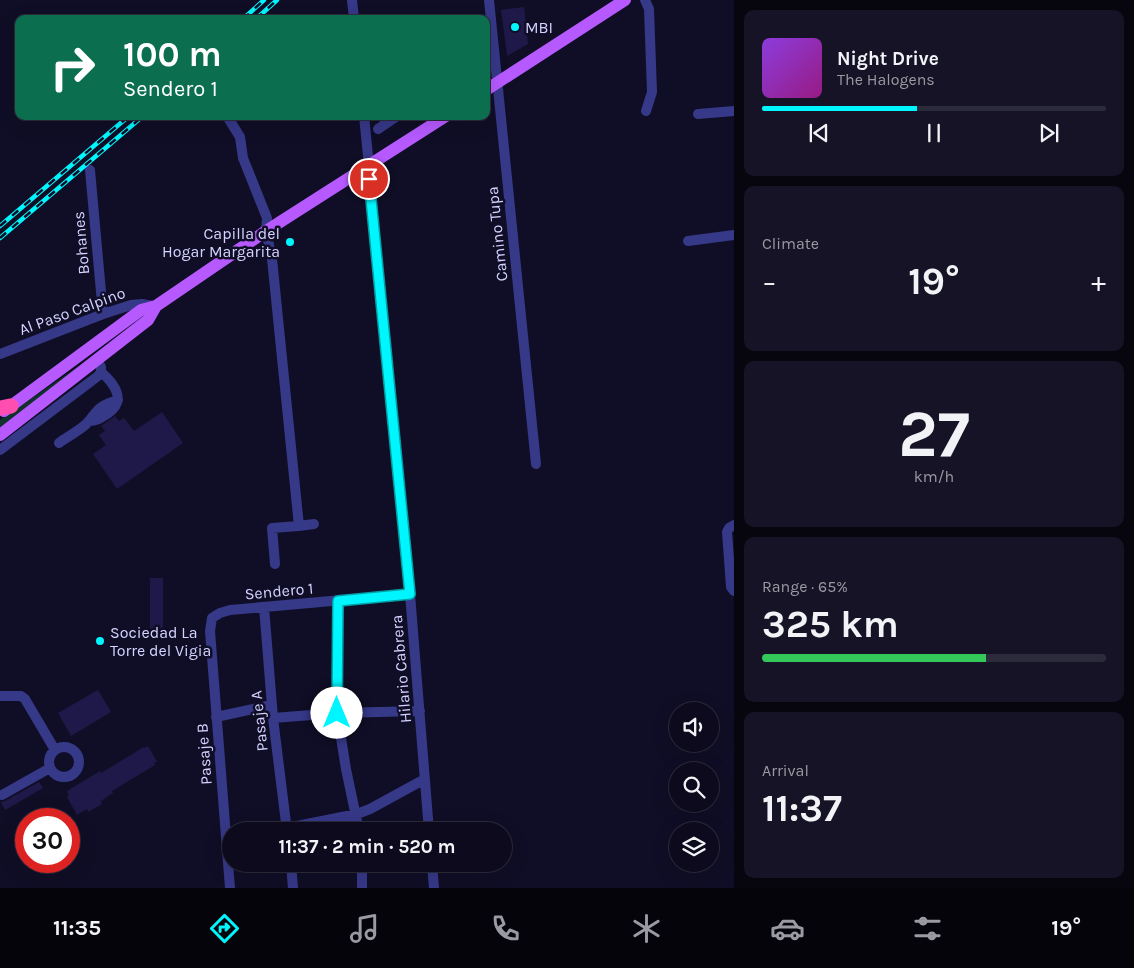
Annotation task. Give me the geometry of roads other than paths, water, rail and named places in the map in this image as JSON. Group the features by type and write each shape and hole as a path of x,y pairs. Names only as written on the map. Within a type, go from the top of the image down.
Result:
{"main road":[{"path":"492,87 625,0"},
{"path":"4,409 141,310 156,306 266,231 440,120"},
{"path":"0,435 99,366 148,320 156,306"}],"street":[{"path":"352,0 354,15"},
{"name":"Camino Tupa","path":"489,0 489,15"},
{"path":"645,0 649,9 652,92 646,112"},
{"name":"Camino Tupa","path":"490,31 492,87 536,464"},
{"path":"698,114 734,111"},
{"path":"229,120 240,137 243,158 267,218 266,231 272,258 299,526"},
{"name":"Hilario Cabrera","path":"364,120 410,594 428,822"},
{"path":"378,129 391,120"},
{"name":"Bohanes","path":"90,170 103,314"},
{"path":"688,240 734,235"},
{"name":"Al Paso Calpino","path":"0,354 131,305 156,306"},
{"path":"59,443 89,421 96,421 114,410 118,400 116,389 99,366"},
{"path":"0,450 98,376 99,366"},
{"path":"275,564 272,528 314,524"},
{"path":"734,525 727,532 731,587 734,591"},
{"name":"Sendero 1","path":"212,618 230,610 410,594"},
{"path":"338,601 337,713 357,822"},
{"name":"Pasaje A","path":"264,607 273,718 286,822"},
{"name":"Pasaje B","path":"212,618 210,631 230,888"},
{"path":"0,696 21,696 25,699 55,750"},
{"path":"216,717 272,705"},
{"path":"273,718 337,713 420,711"},
{"path":"60,747 72,748 79,757 78,769 75,774 64,778 58,776 50,768 49,761 51,755 60,747"},
{"path":"2,795 50,768"},
{"path":"322,822 370,809 425,778"},
{"path":"292,872 294,888"},
{"path":"362,872 362,888"},
{"path":"433,872 434,888"}],"railway":[{"path":"247,15 264,0"},
{"path":"260,15 277,0"},
{"path":"0,226 124,120"},
{"path":"0,238 138,120"}],"place":[{"name":"MBI","path":"515,27"},
{"name":"Capilla del Hogar Margarita","path":"290,242"},
{"name":"Sociedad La Torre del Vigia","path":"100,641"}]}
